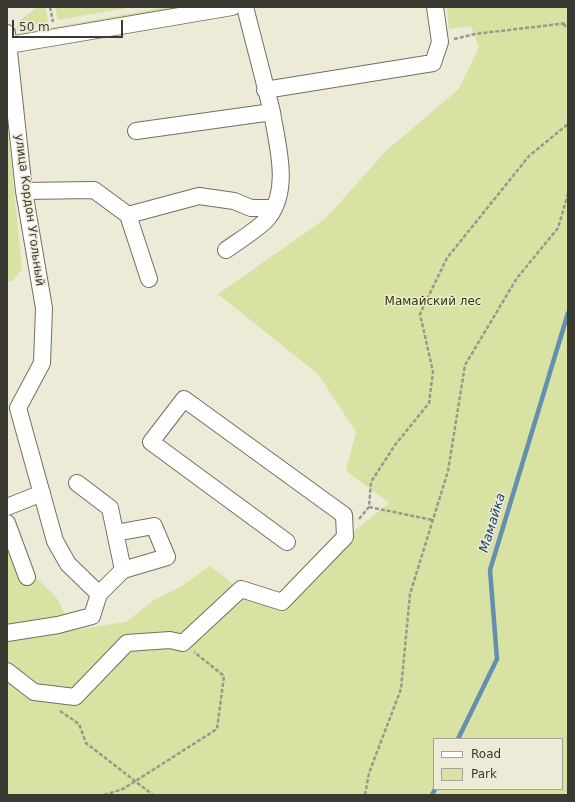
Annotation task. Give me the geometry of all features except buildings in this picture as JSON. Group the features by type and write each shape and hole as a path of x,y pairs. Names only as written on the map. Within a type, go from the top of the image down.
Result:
{"street":[{"path":"8,39 232,7"},
{"path":"226,250 267,219 278,201 280,165 272,112 265,90 245,7"},
{"path":"265,90 433,63 440,42 435,7"},
{"name":"улица Кордон Угольный","path":"8,39 24,191 44,308 42,363 18,408 42,493"},
{"path":"136,131 272,112"},
{"path":"24,191 94,190 128,214 149,279"},
{"path":"128,214 199,196 234,201 251,208 274,208"},
{"path":"7,671 34,692 74,698 127,643 170,640 183,643 241,589 282,602 345,537 344,515 184,399 151,442 287,542"},
{"path":"77,483 110,508 123,570"},
{"path":"7,507 42,493 55,542 68,564 99,594"},
{"path":"7,523 27,577"},
{"path":"7,633 58,625 92,616 99,594 123,570 167,558 154,526 115,533"}],"path":[{"path":"50,7 53,24"},
{"path":"440,42 475,34 568,23"},
{"path":"563,24 568,28"},
{"path":"345,537 369,507 371,482 395,445 429,403 433,372 420,314 447,258 529,156 568,124"},
{"path":"365,795 369,773 401,689 410,594 448,471 465,365 517,278 558,228 568,194"},
{"path":"369,507 433,520"},
{"path":"104,795 122,789 217,728 224,676 183,643"},
{"path":"59,710 78,724 86,743 153,795"}],"green space":[{"path":"37,7 45,7 48,22 16,28 19,21"},
{"path":"55,7 133,7 58,20"},
{"path":"166,7 189,7 18,37 17,34"},
{"name":"Мамайский лес","path":"447,7 568,7 568,795 7,795 7,550 56,597 74,630 126,622 154,600 182,586 210,566 231,582 242,596 257,603 284,607 313,564 389,503 346,471 356,432 318,374 218,294 325,219 387,150 459,89 479,47 471,26 449,29"},
{"path":"7,121 22,269 13,281 7,282"}],"waterway":[{"name":"Мамайка","path":"458,738 497,659 490,570 568,313"},
{"name":"Мамайка","path":"432,795 434,790"}]}
